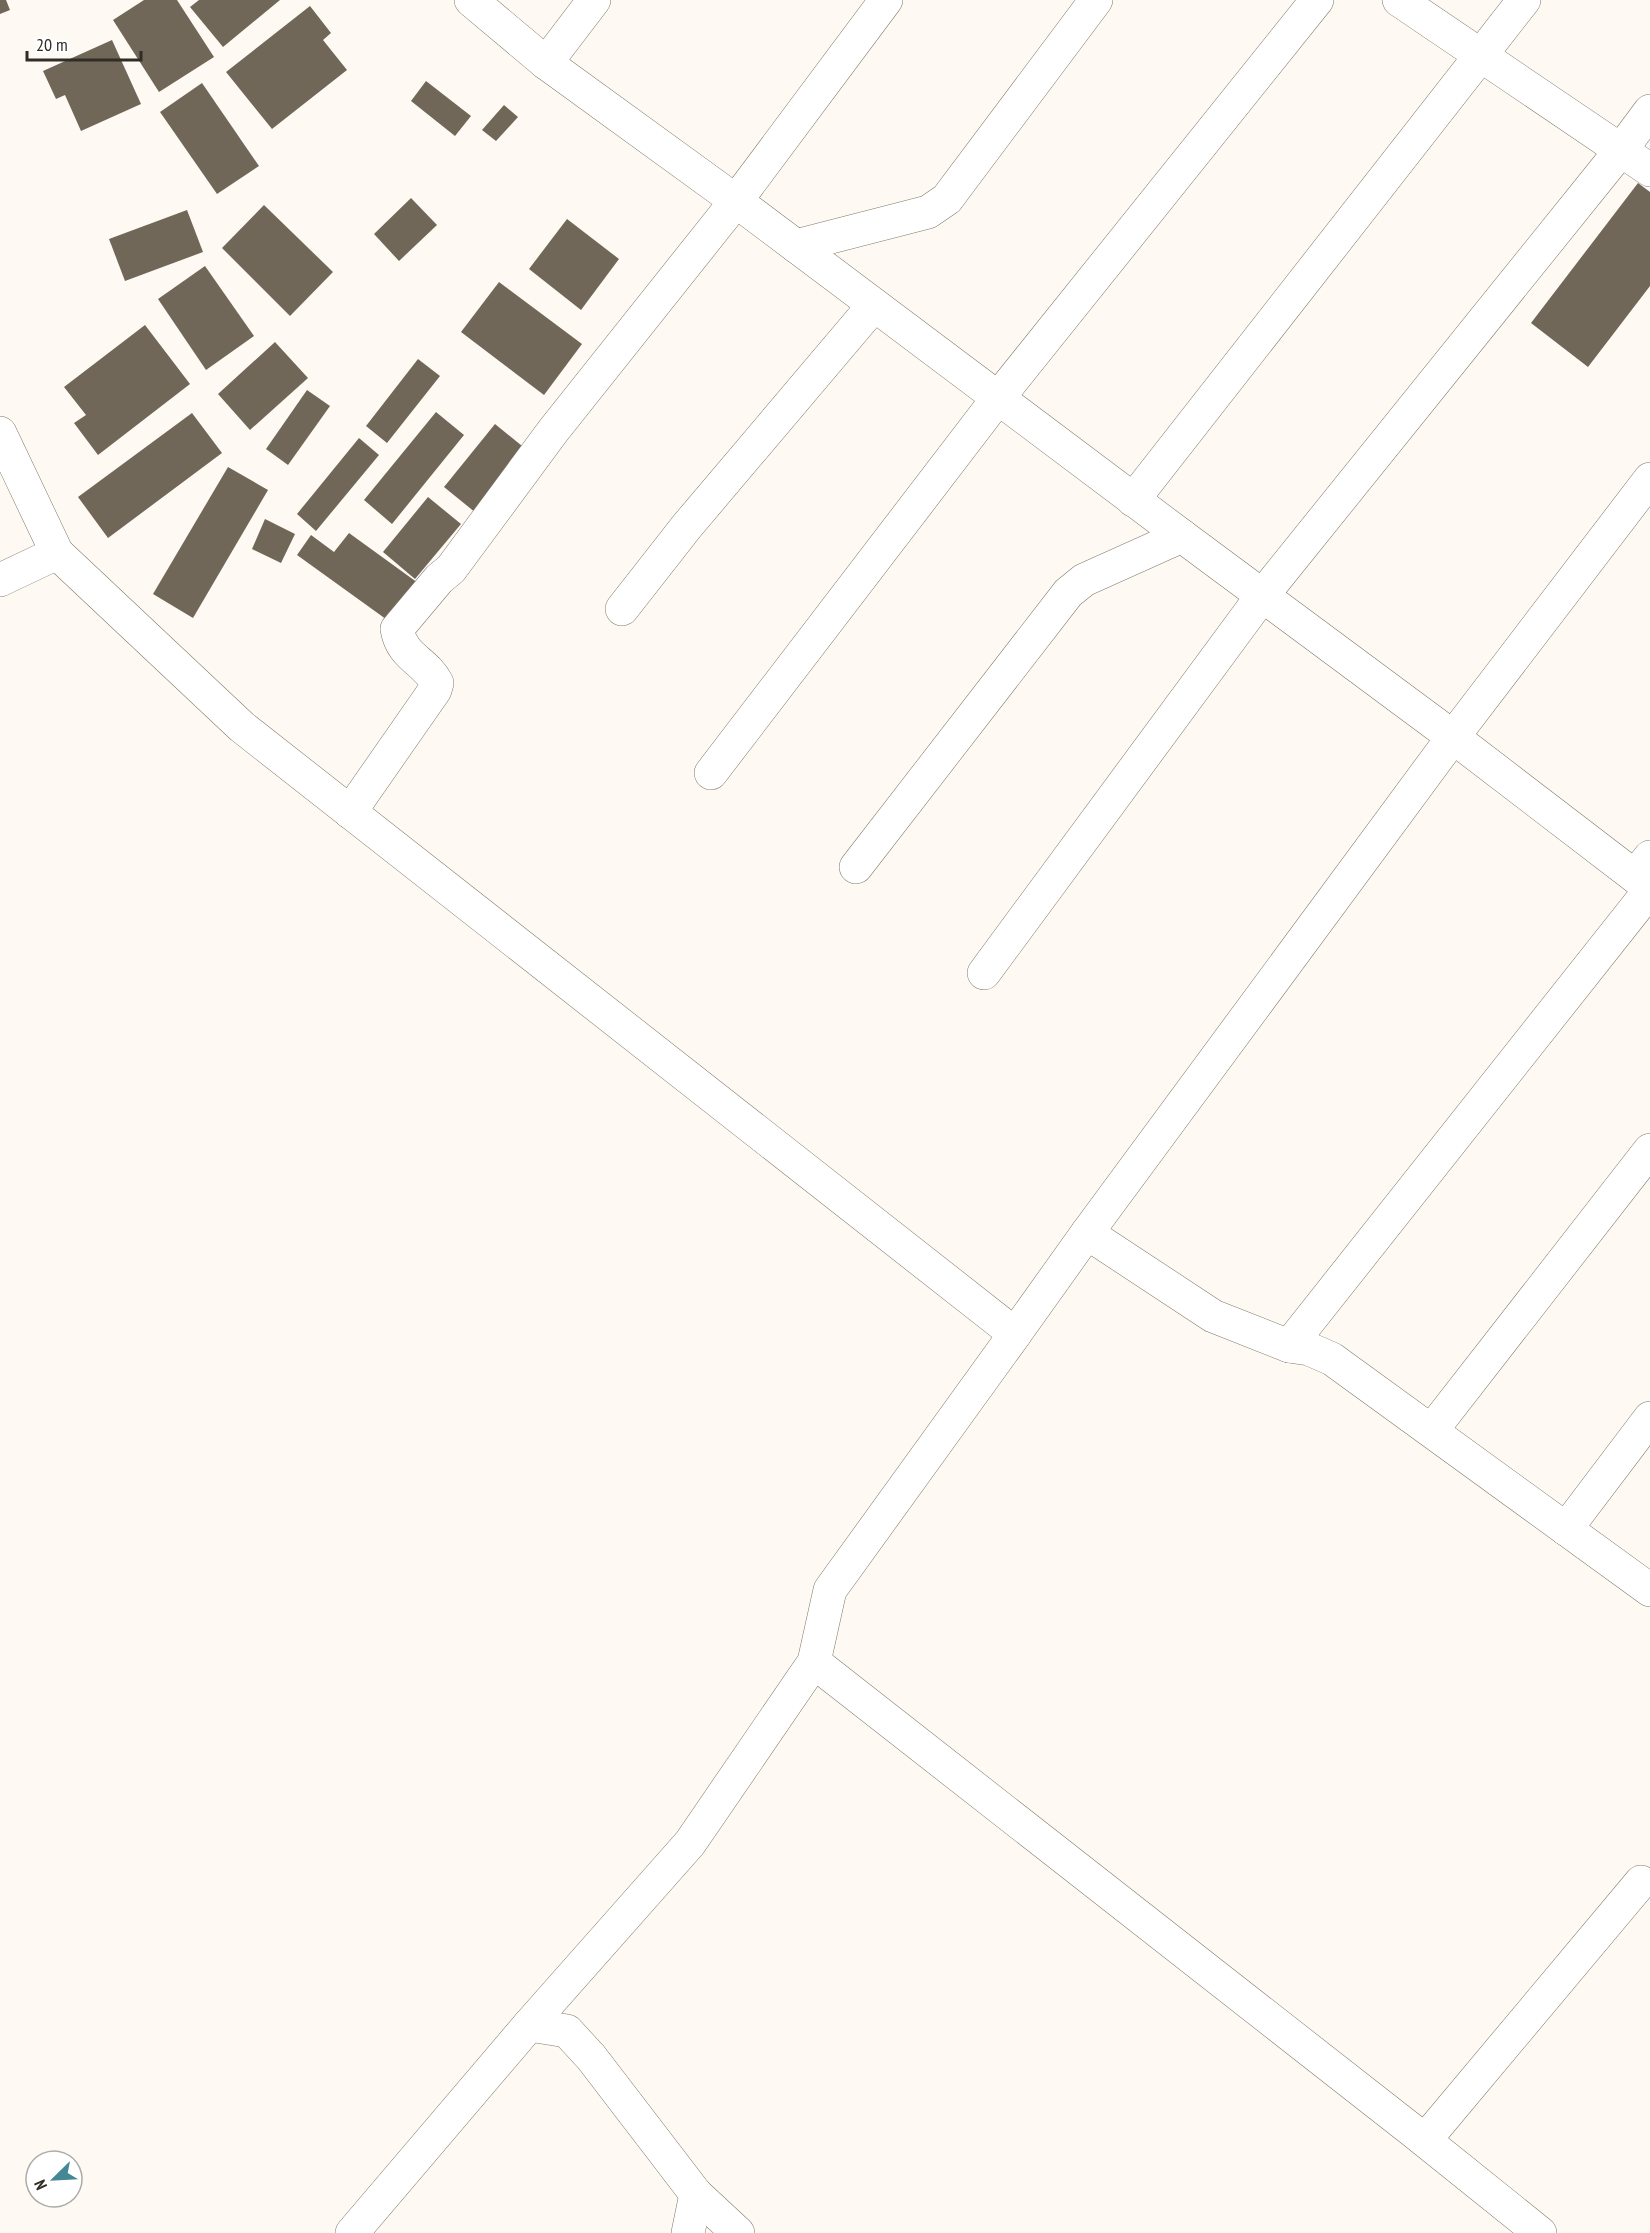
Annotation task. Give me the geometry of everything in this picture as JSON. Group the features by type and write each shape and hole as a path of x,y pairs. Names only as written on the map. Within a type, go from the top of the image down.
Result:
{"street":[{"path":"471,0 546,63 736,201 1262,596 1646,878 1289,1346"},
{"path":"546,63 594,0"},
{"path":"350,812 435,690 437,682 433,675 408,654 399,642 397,630 439,579 451,569 553,431 736,201 886,0"},
{"path":"796,246 928,212 947,199 1096,0"},
{"path":"711,773 998,398 1317,0"},
{"path":"1399,0 1650,170"},
{"path":"1133,500 1524,0"},
{"path":"984,973 1262,596 1650,111"},
{"path":"622,609 687,526 873,305"},
{"path":"0,433 57,553 242,727 1015,1334"},
{"path":"352,2233 529,2025 690,1843 814,1662 830,1590 1087,1233 1454,737 1650,479"},
{"path":"856,867 1068,593 1084,580 1182,536"},
{"path":"0,580 57,553"},
{"path":"1432,1430 1650,1150"},
{"path":"1087,1233 1213,1316 1289,1346 1309,1349 1332,1359 1650,1590"},
{"path":"1566,1529 1650,1418"},
{"path":"814,1662 1425,2140 1540,2233"},
{"path":"1425,2140 1641,1882"},
{"path":"529,2025 567,2031 591,2057 696,2194 738,2233"},
{"path":"688,2233 696,2194"}],"building":[{"path":"0,0 6,0 10,10 0,14"},
{"path":"144,0 177,0 214,57 159,92 113,20"},
{"path":"199,0 280,0 223,47 190,7"},
{"path":"310,6 331,33 323,40 347,70 272,129 226,72"},
{"path":"112,40 141,104 81,131 65,95 56,99 43,71"},
{"path":"426,81 471,116 455,136 411,101"},
{"path":"202,83 259,166 217,194 160,112"},
{"path":"504,105 518,117 496,141 482,130"},
{"path":"1638,183 1650,192 1650,286 1588,367 1531,323"},
{"path":"411,198 437,225 399,261 374,234"},
{"path":"264,205 333,272 290,316 222,248"},
{"path":"187,210 203,252 125,281 109,239"},
{"path":"567,219 619,259 581,310 529,269"},
{"path":"205,266 254,336 206,370 158,299"},
{"path":"499,282 582,344 544,395 461,332"},
{"path":"145,325 190,384 98,455 74,423 86,415 64,387"},
{"path":"275,342 308,378 250,430 218,394"},
{"path":"418,359 440,376 387,443 366,426"},
{"path":"307,390 330,406 288,465 266,449"},
{"path":"436,412 464,435 392,524 364,500"},
{"path":"192,413 222,453 108,538 78,497"},
{"path":"495,424 527,450 476,513 444,487"},
{"path":"359,438 379,455 316,531 297,514"},
{"path":"228,467 268,490 193,618 153,594"},
{"path":"428,497 461,524 415,579 383,552"},
{"path":"265,519 295,534 281,563 252,549"},
{"path":"349,533 418,583 390,622 297,555 311,535 334,552"}]}
